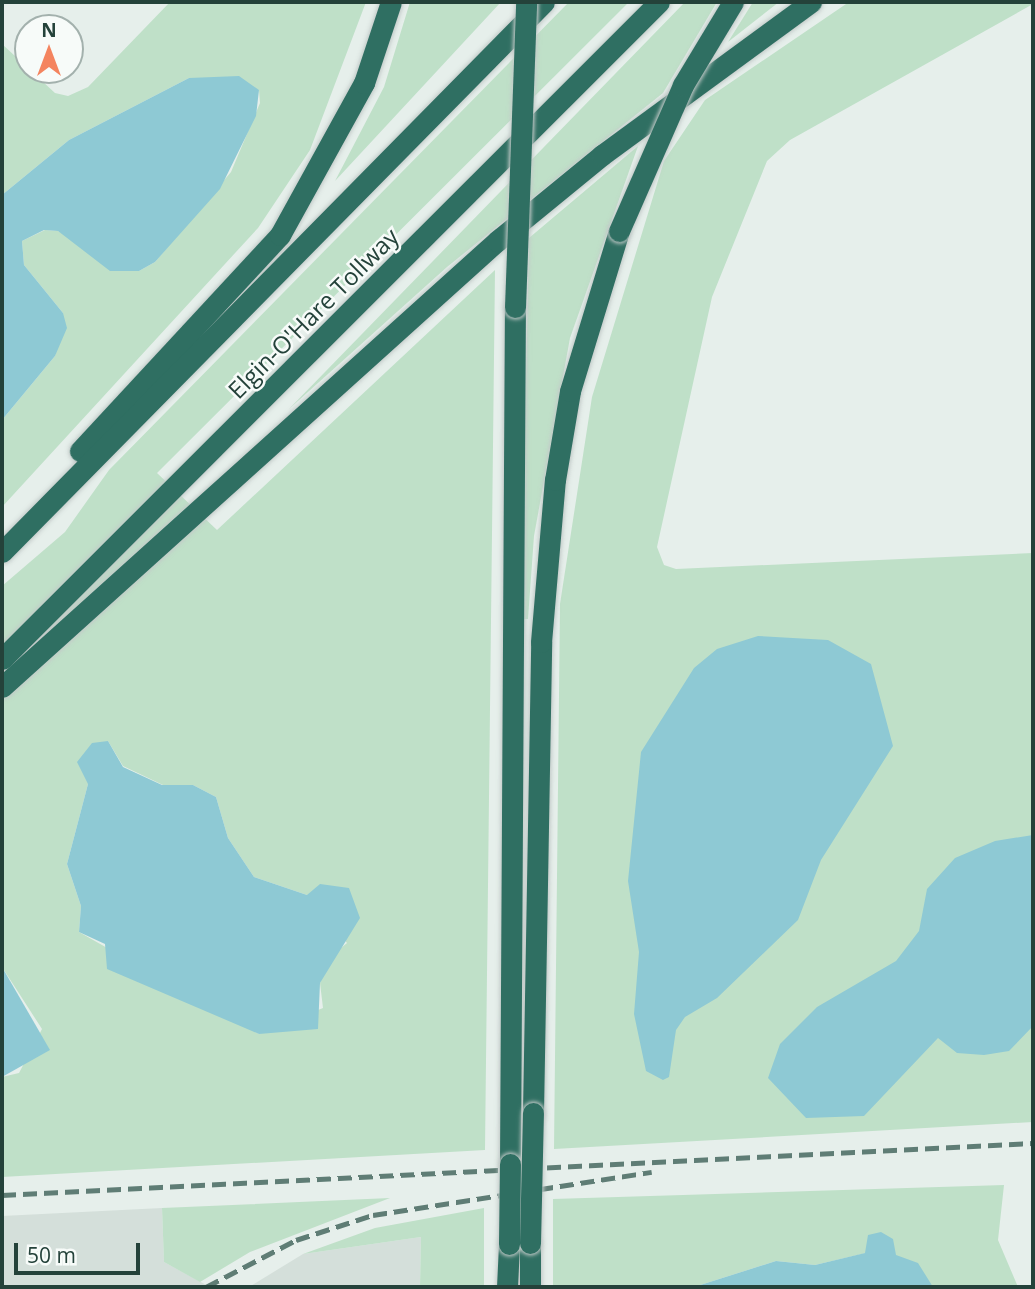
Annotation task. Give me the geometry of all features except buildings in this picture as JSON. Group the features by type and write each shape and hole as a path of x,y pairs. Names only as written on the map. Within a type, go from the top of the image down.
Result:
{"highway":[{"path":"41,510 61,472 280,234 365,83 391,2"},
{"path":"526,2 515,307 510,1115 520,1243 530,1287"},
{"path":"2,552 544,2"},
{"name":"Elgin-O'Hare Tollway","path":"2,659 659,2"},
{"path":"507,1287 520,1243 533,1113 541,642 555,480 570,391 619,231 683,85 733,2"},
{"path":"2,687 497,241 602,155 811,2"}],"shaded area":[{"path":"162,1208 164,1262 210,1287 2,1287 2,1216"},
{"path":"421,1237 420,1287 249,1287 303,1254"}],"green space":[{"path":"170,2 366,2 310,150 258,228 2,507 2,420 55,356 63,313 24,265 22,241 45,230 58,231 139,271 155,262 231,172 260,103 259,90 189,78 69,140 2,195 2,44 14,55 14,84 45,84 55,93 68,96 88,87"},
{"path":"410,2 501,2 335,181 384,87"},
{"path":"569,2 629,2 157,473 217,530 495,270 485,1150 2,1177 2,1077 19,1073 42,1029 2,967 2,586 65,532 109,470","holes":["108,741 123,766 163,785 193,785 216,797 228,838 254,877 307,895 347,943 331,956 320,983 323,1008 259,1034 79,932 81,906 67,864 88,784"]},
{"path":"685,2 717,2 663,93 447,267 289,409"},
{"path":"753,2 779,2 728,42"},
{"path":"849,2 1033,4 790,140 767,161 712,297 657,547 664,565 676,569 1033,553 1033,1122 554,1149 560,604 592,397 664,161 705,100"},
{"path":"638,146 570,338 534,536 528,619 521,619 529,238"},
{"path":"1004,1185 998,1240 1018,1287 933,1287 866,1253 815,1265 776,1261 694,1287 553,1287 553,1199"},
{"path":"390,1198 250,1252 200,1282 164,1262 162,1208"},
{"path":"484,1208 484,1287 420,1287 421,1237 303,1254 375,1228"}],"water":[{"path":"239,76 259,90 256,116 220,189 155,262 139,271 110,271 58,231 44,230 22,241 24,265 63,313 67,328 55,356 2,420 2,195 69,140 189,78"},
{"path":"758,636 828,640 871,664 893,746 821,860 798,920 717,998 685,1017 676,1030 669,1077 663,1080 646,1071 634,1014 639,952 628,881 641,752 694,668 717,649"},
{"path":"108,741 123,767 162,785 193,785 216,797 228,838 254,877 307,895 320,884 349,888 360,918 320,983 318,1029 259,1034 107,969 105,944 79,932 81,906 67,864 88,784 77,762 92,743"},
{"path":"1033,835 1033,1026 1009,1051 984,1055 957,1053 938,1038 864,1116 806,1118 768,1078 780,1044 817,1007 896,961 919,931 927,889 955,858 995,841"},
{"path":"2,967 50,1050 2,1077"},
{"path":"881,1232 893,1239 896,1255 918,1263 933,1287 694,1287 776,1261 815,1265 865,1253 868,1235"}],"railway":[{"path":"2,1195 1033,1143"},
{"path":"206,1287 296,1240 373,1215 652,1172"}]}
